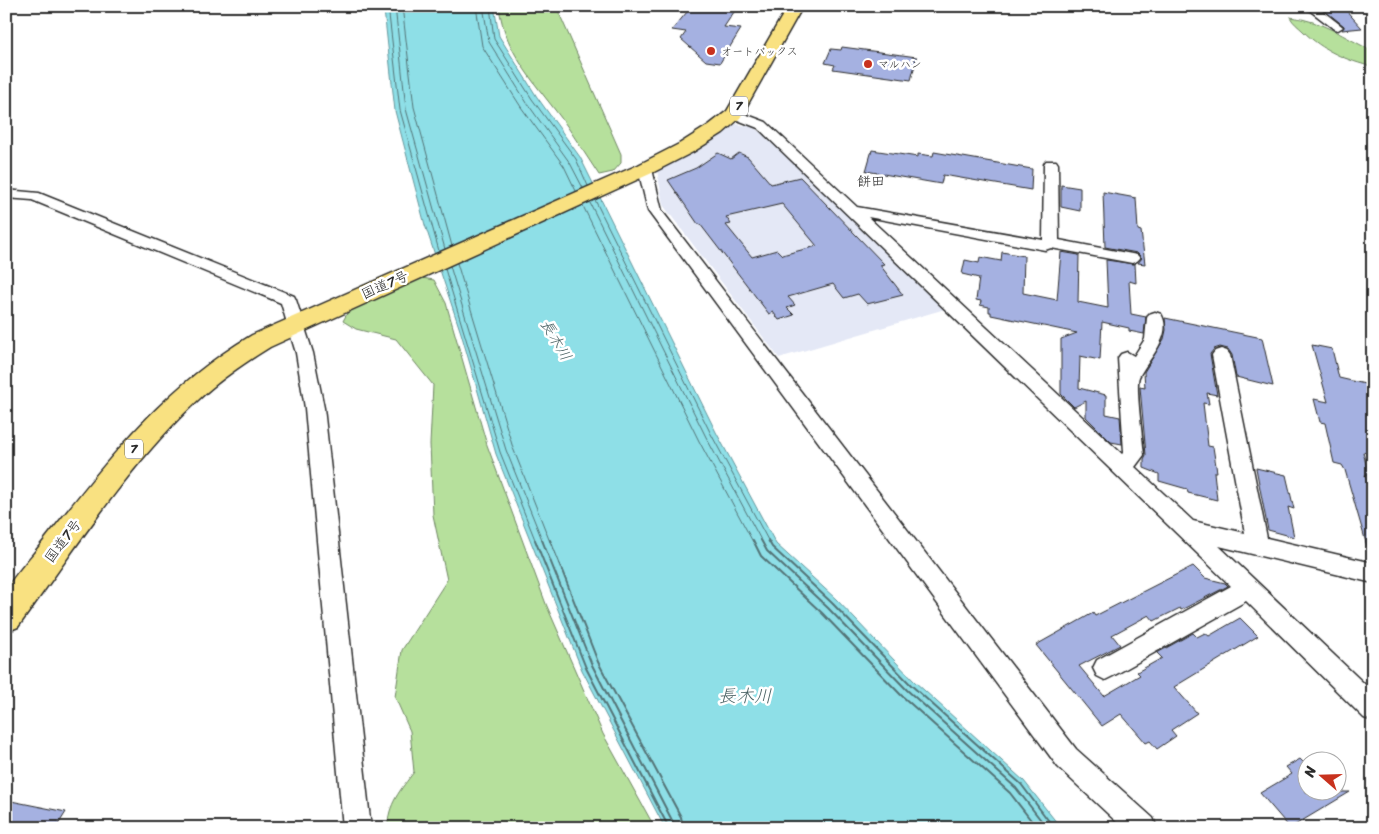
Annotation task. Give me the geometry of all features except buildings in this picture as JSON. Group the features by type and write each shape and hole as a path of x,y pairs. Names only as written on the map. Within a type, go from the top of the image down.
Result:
{"highway":[{"name":"国道7号","path":"6,616 126,458 179,400 232,356 261,340 639,172 686,148 716,129 734,114 796,6"}],"street":[{"path":"1309,6 1338,27"},
{"path":"734,114 762,125 1187,529 1373,709"},
{"path":"1048,243 1051,242 1051,164"},
{"path":"639,172 655,210 1067,758 1143,828"},
{"path":"6,194 34,196 288,300 303,322 315,417 357,828"},
{"path":"852,210 1132,258"},
{"path":"1129,378 1154,340 1155,318"},
{"path":"1221,355 1258,546"},
{"path":"1121,467 1134,454 1127,358"},
{"path":"1187,529 1373,573"},
{"path":"1105,668 1248,588"}],"shaded area":[{"path":"736,124 753,127 760,132 945,309 779,358 663,205 657,170 700,149"}],"green space":[{"path":"499,6 556,6 621,154 621,163 613,172 599,175 567,126 525,70 508,40"},
{"path":"1290,17 1313,22 1333,30 1373,51 1373,67 1344,58 1327,49 1311,38"},
{"path":"422,278 434,280 446,303 487,445 546,604 603,734 655,828 388,828 392,805 414,772 410,731 395,697 402,650 447,580 433,515 430,444 433,385 396,339 356,329 343,321 349,310"}],"water":[{"name":"長木川","path":"376,6 494,6 499,36 537,97 580,157 716,432 776,544 836,599 914,681 1024,781 1061,828 665,828 582,670 496,454 461,333 425,225 395,111 384,10"}],"place":[{"name":"オートバックス","path":"711,51"},
{"name":"マルハン","path":"868,64"}],"district":[{"name":"餅田","path":"871,181"}]}
